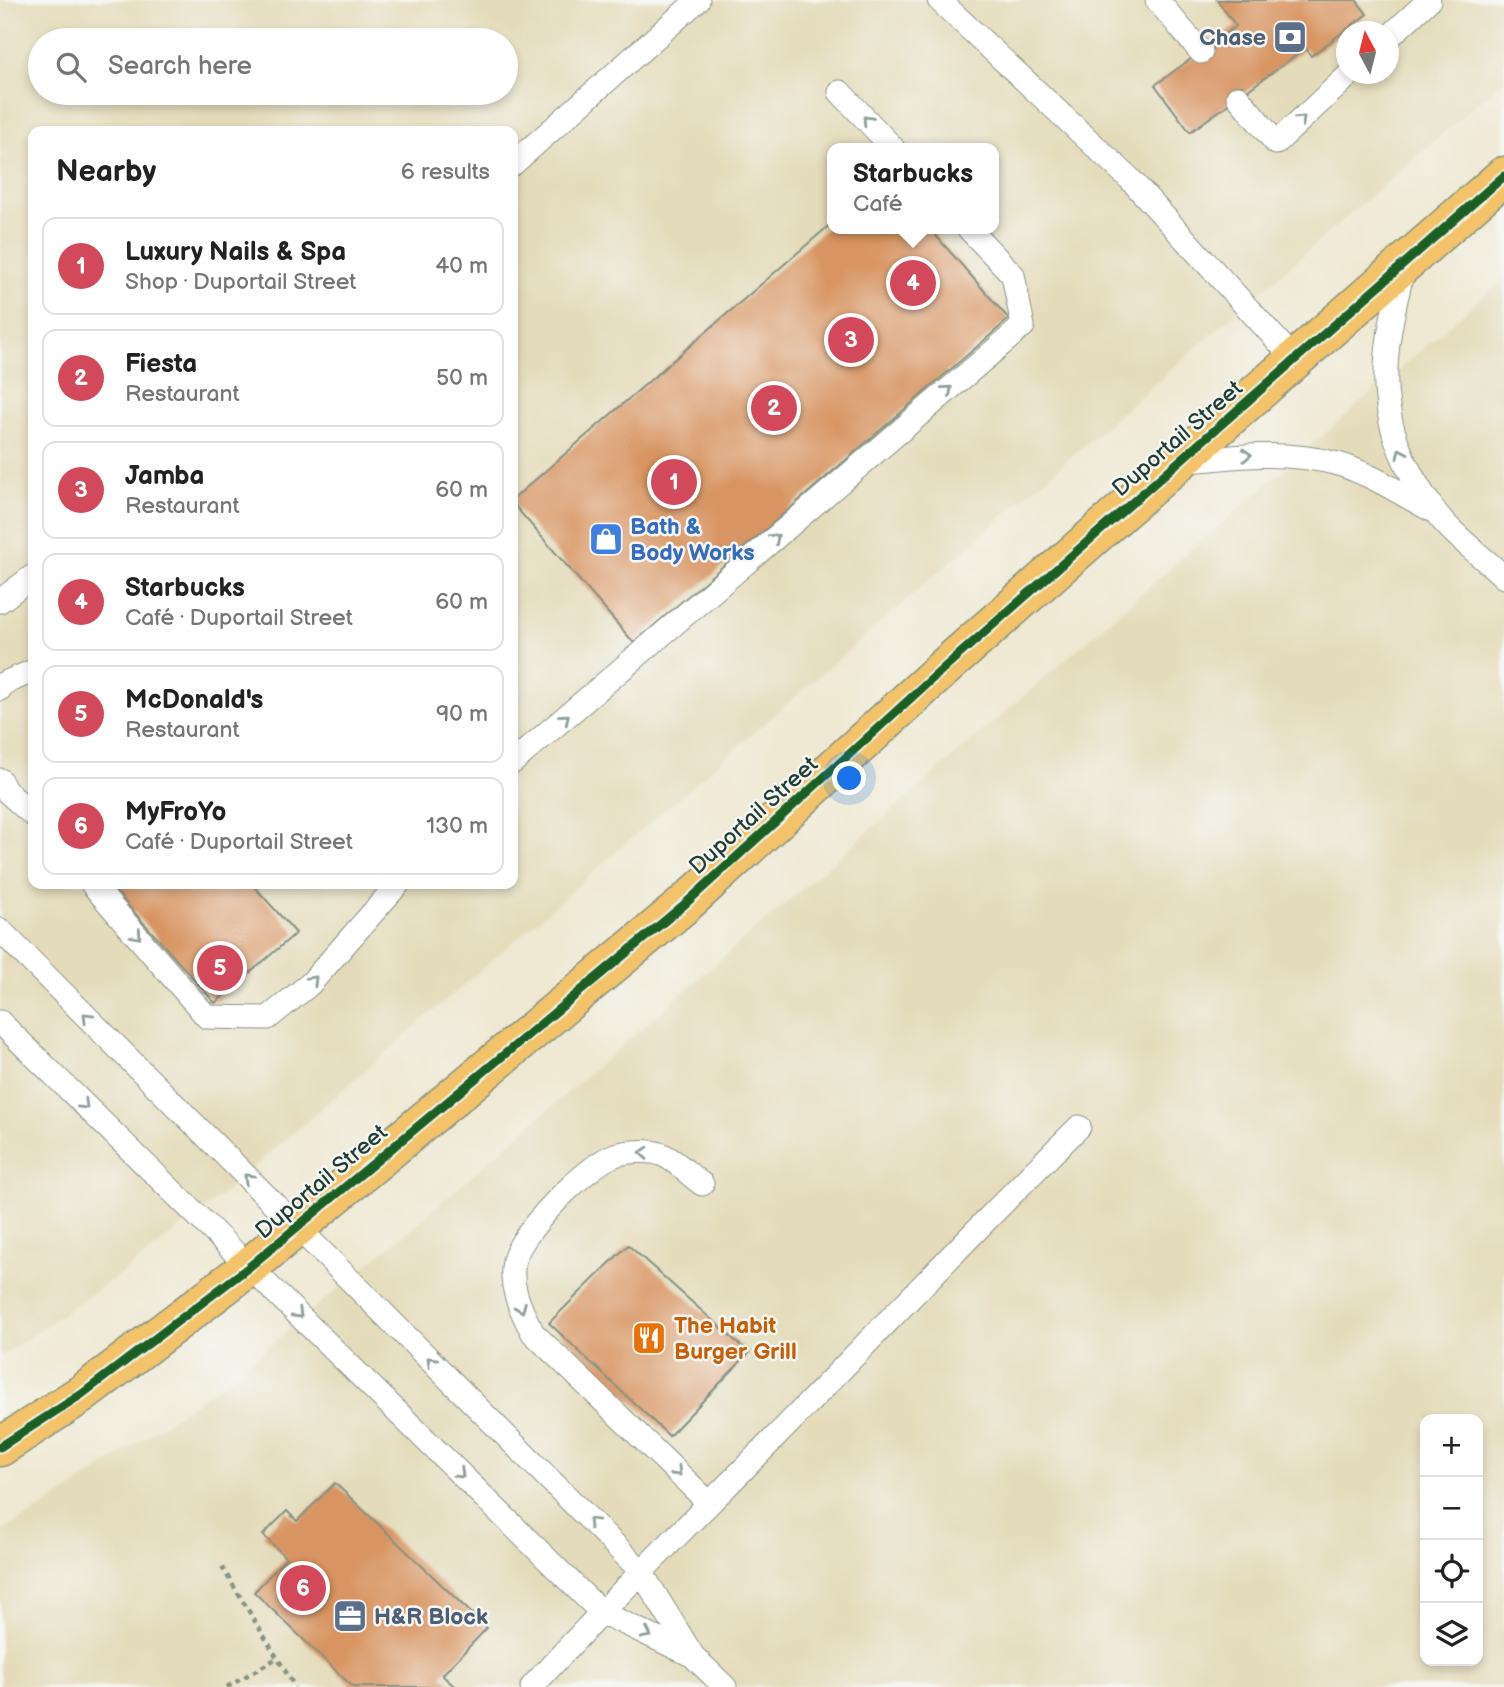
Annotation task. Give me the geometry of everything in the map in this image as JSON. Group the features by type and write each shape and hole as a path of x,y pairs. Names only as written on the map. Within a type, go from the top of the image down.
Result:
{"main road":[{"name":"Duportail Street","path":"0,1447 82,1394 249,1267 685,904 946,666 1504,176"}],"lane":[{"path":"518,160 698,0"},
{"path":"939,0 1130,179 1295,360"},
{"path":"1157,0 1201,52"},
{"path":"1399,28 1429,0"},
{"path":"1238,97 1276,143 1339,84"},
{"path":"840,92 888,143"},
{"path":"518,758 1023,326 1013,275 974,234"},
{"path":"1405,263 1385,357 1391,432 1404,461 1435,512 1504,577"},
{"path":"1180,462 1246,455 1311,459 1361,473 1435,512"},
{"path":"0,601 28,580"},
{"path":"0,688 2,684 28,673"},
{"path":"0,780 5,790 28,804"},
{"path":"96,889 207,1017 268,1018 310,984 394,889"},
{"path":"0,930 640,1570 693,1656 725,1687"},
{"path":"0,1023 601,1612 693,1656"},
{"path":"531,1687 640,1570 709,1503 979,1224 1079,1127"},
{"path":"702,1184 663,1156 627,1153 597,1164 532,1226 513,1263 513,1281 524,1316 533,1332 709,1503"}],"path":[{"path":"222,1567 295,1687"},
{"path":"227,1687 277,1658"}],"shaded area":[{"path":"0,0 1504,0 1504,80 224,1193 133,1265 0,1357"},
{"path":"1504,278 1504,1687 0,1687 0,1532 48,1505 229,1379 411,1229"}],"building":[{"path":"1217,0 1356,0 1367,14 1358,21 1336,21 1336,37 1311,56 1306,48 1190,132 1155,85 1236,26"},
{"path":"827,227 827,234 934,234 1009,319 634,643 518,510 518,495"},
{"path":"113,889 256,889 296,933 215,1003"},
{"name":"The Habit Burger Grill","path":"628,1245 749,1353 669,1436 549,1323"},
{"path":"335,1483 487,1628 442,1675 455,1687 353,1687 254,1592 286,1558 263,1535 287,1511 297,1521"}],"cycle path":[{"path":"0,1447 82,1394 249,1267 685,904 946,666 1504,176"}],"place":[{"name":"Chase","path":"1290,37"},
{"name":"Starbucks","path":"913,283"},
{"name":"Jamba","path":"851,340"},
{"name":"Fiesta","path":"774,408"},
{"name":"Luxury Nails & Spa","path":"674,482"},
{"name":"Bath & Body Works","path":"606,539"},
{"name":"McDonald's","path":"220,968"},
{"name":"The Habit Burger Grill","path":"649,1338"},
{"name":"MyFroYo","path":"303,1588"},
{"name":"H&R Block","path":"350,1616"}]}
